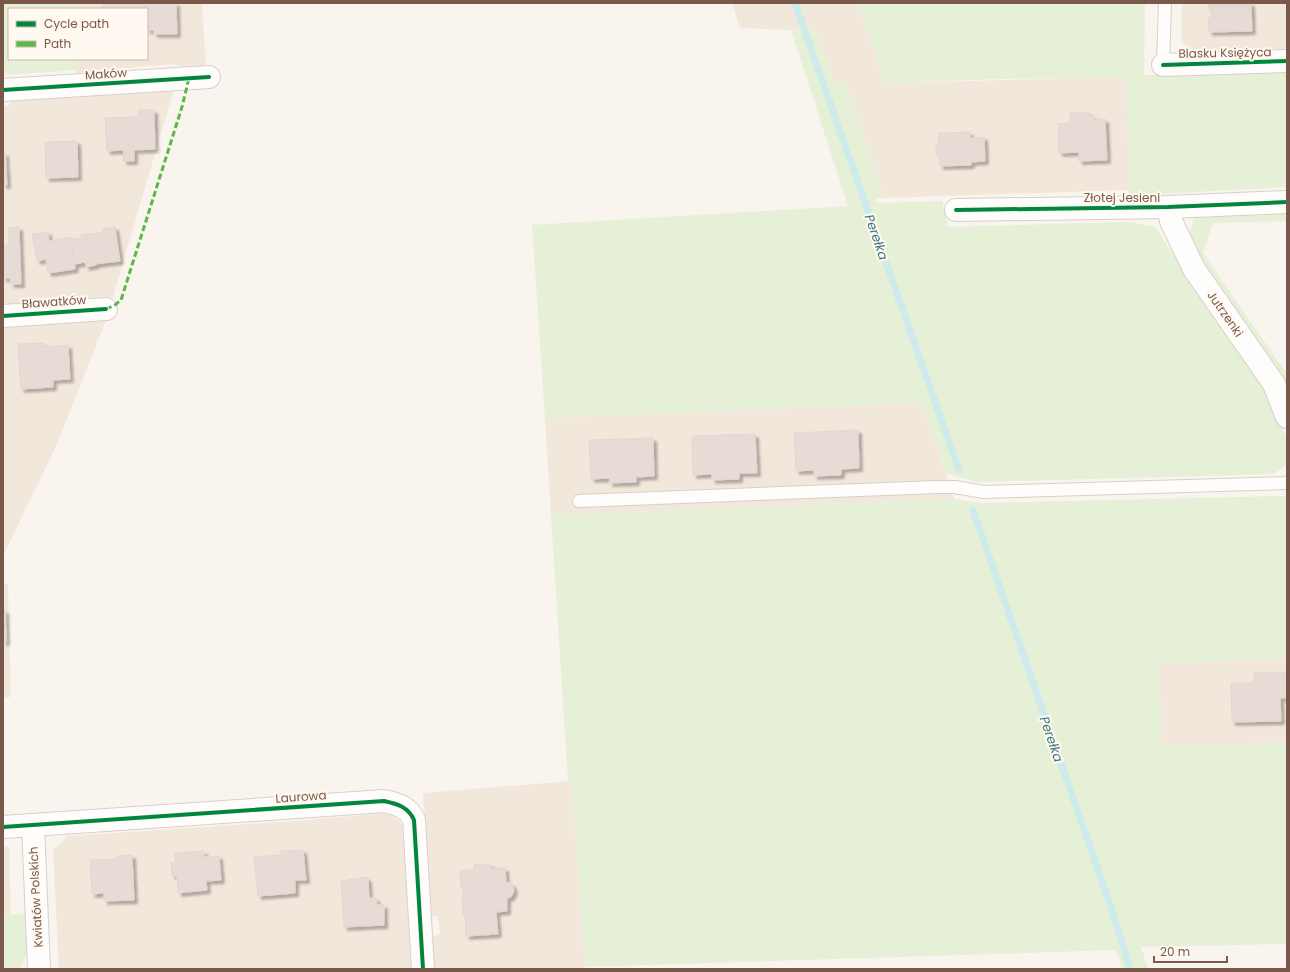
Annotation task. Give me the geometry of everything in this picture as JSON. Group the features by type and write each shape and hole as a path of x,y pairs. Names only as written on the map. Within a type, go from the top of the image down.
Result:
{"street":[{"name":"Blasku Księżyca","path":"1163,64 1287,61"},
{"name":"Maków","path":"3,90 209,77"},
{"name":"Złotej Jesieni","path":"956,210 1168,207 1287,202"},
{"name":"Jutrzenki","path":"1168,207 1171,221 1194,269 1274,384 1287,417"},
{"name":"Bławatków","path":"3,316 106,309"},
{"name":"Laurowa","path":"3,827 384,801 402,806 411,813 416,830 423,969"},
{"name":"Kwiatów Polskich","path":"33,824 39,969"}],"lane":[{"path":"1163,64 1165,3"},
{"path":"579,501 937,487 955,487 984,492 1287,483"}],"shaded area":[{"path":"73,3 202,3 206,67 183,67 172,64 133,67 124,71 76,74 76,60 148,60 148,8 74,8"},
{"path":"732,3 858,3 885,83 1126,77 1129,190 884,198 846,82 834,82 813,27 791,30 740,28"},
{"path":"1182,3 1287,3 1287,51 1194,53 1181,41"},
{"path":"174,89 113,297 3,305 3,105 9,105 11,100"},
{"path":"106,320 57,444 3,556 3,326"},
{"path":"922,403 954,499 551,515 545,418"},
{"path":"3,584 8,584 11,697 3,697"},
{"path":"1287,659 1287,743 1162,746 1159,663"},
{"path":"572,781 585,969 434,969 432,937 440,934 438,917 431,915 423,793"},
{"path":"389,813 403,825 411,969 59,969 53,850 68,836 295,821"},
{"path":"3,844 9,848 11,915 3,915"}],"green space":[{"path":"3,3 73,3 74,8 8,8 8,60 76,60 77,70 3,75"},
{"path":"858,3 1145,3 1144,75 1287,72 1287,187 1129,197 1126,77 885,83"},
{"path":"813,27 834,82 846,82 884,198 875,199 877,203 942,201 948,227 1127,222 1155,227 1210,310 1270,392 1287,440 1287,464 1273,474 976,482 946,473 922,403 545,418 532,225 848,206 791,30"},
{"path":"1287,214 1287,221 1213,223 1203,253 1287,374 1287,389 1194,258 1190,233 1194,218"},
{"path":"1287,497 1287,659 1159,663 1162,746 1287,743 1287,944 1141,947 1148,969 1122,969 1116,950 585,967 572,781 568,781 551,515 954,499 983,503"},
{"path":"27,914 30,948 19,969 3,969 3,915"}],"building":[{"path":"102,3 176,3 177,34 154,34 154,30 148,30 148,8 102,8"},
{"path":"1211,3 1251,3 1251,6 1208,6 1211,5"},
{"path":"1208,6 1251,6 1252,31 1209,32 1208,18 1212,17 1211,8 1208,8"},
{"path":"138,110 154,110 155,149 134,150 134,161 123,161 124,150 107,151 105,118 138,117"},
{"path":"1089,112 1089,116 1094,116 1094,120 1105,119 1107,160 1079,161 1079,152 1059,153 1058,124 1070,123 1070,113"},
{"path":"970,132 970,138 984,137 985,161 971,162 971,165 940,166 940,156 936,153 936,145 939,143 939,133"},
{"path":"77,141 78,177 46,178 45,142"},
{"path":"3,153 5,153 7,185 3,185"},
{"path":"19,227 21,284 11,284 10,278 3,278 3,246 9,245 9,228"},
{"path":"115,227 120,261 95,264 96,265 86,267 85,262 75,264 71,239 82,238 81,235 104,232 103,229"},
{"path":"48,232 49,241 71,237 75,269 48,273 46,259 37,261 32,234"},
{"path":"44,343 44,347 68,345 70,379 53,380 53,387 21,389 18,344"},
{"path":"858,430 859,468 841,469 841,475 814,476 814,470 796,471 794,433"},
{"path":"755,434 757,473 739,473 739,479 712,480 712,474 693,475 692,436"},
{"path":"653,438 654,476 636,477 636,482 609,483 610,478 591,479 589,440"},
{"path":"3,610 5,610 6,642 3,642"},
{"path":"1287,672 1287,698 1280,698 1281,721 1232,722 1231,683 1254,683 1254,673"},
{"path":"303,850 306,880 295,880 295,893 258,896 254,857 281,855 281,851"},
{"path":"204,851 204,857 219,856 221,880 206,881 207,890 178,893 177,876 172,876 171,863 175,863 175,853"},
{"path":"132,855 134,900 104,901 104,893 92,894 90,860 117,859 117,856"},
{"path":"491,864 491,869 505,868 506,882 512,884 514,891 511,897 507,898 507,911 496,912 498,934 466,936 465,914 463,914 463,886 461,887 460,871 474,870 474,865"},
{"path":"366,877 368,879 369,898 376,898 377,905 384,905 384,925 344,927 341,881"}],"waterway":[{"name":"Perełka","path":"795,3 959,470"},
{"name":"Perełka","path":"973,510 1112,910 1130,969"}],"marked path":[{"path":"106,309 115,305 121,300 182,107 189,78"}],"cycle path":[{"path":"1163,65 1287,61"},
{"path":"3,90 209,77"},
{"path":"956,210 1168,207 1287,202"},
{"path":"3,316 106,309"},
{"path":"3,827 384,801 394,803 406,809 414,820 423,969"}]}
